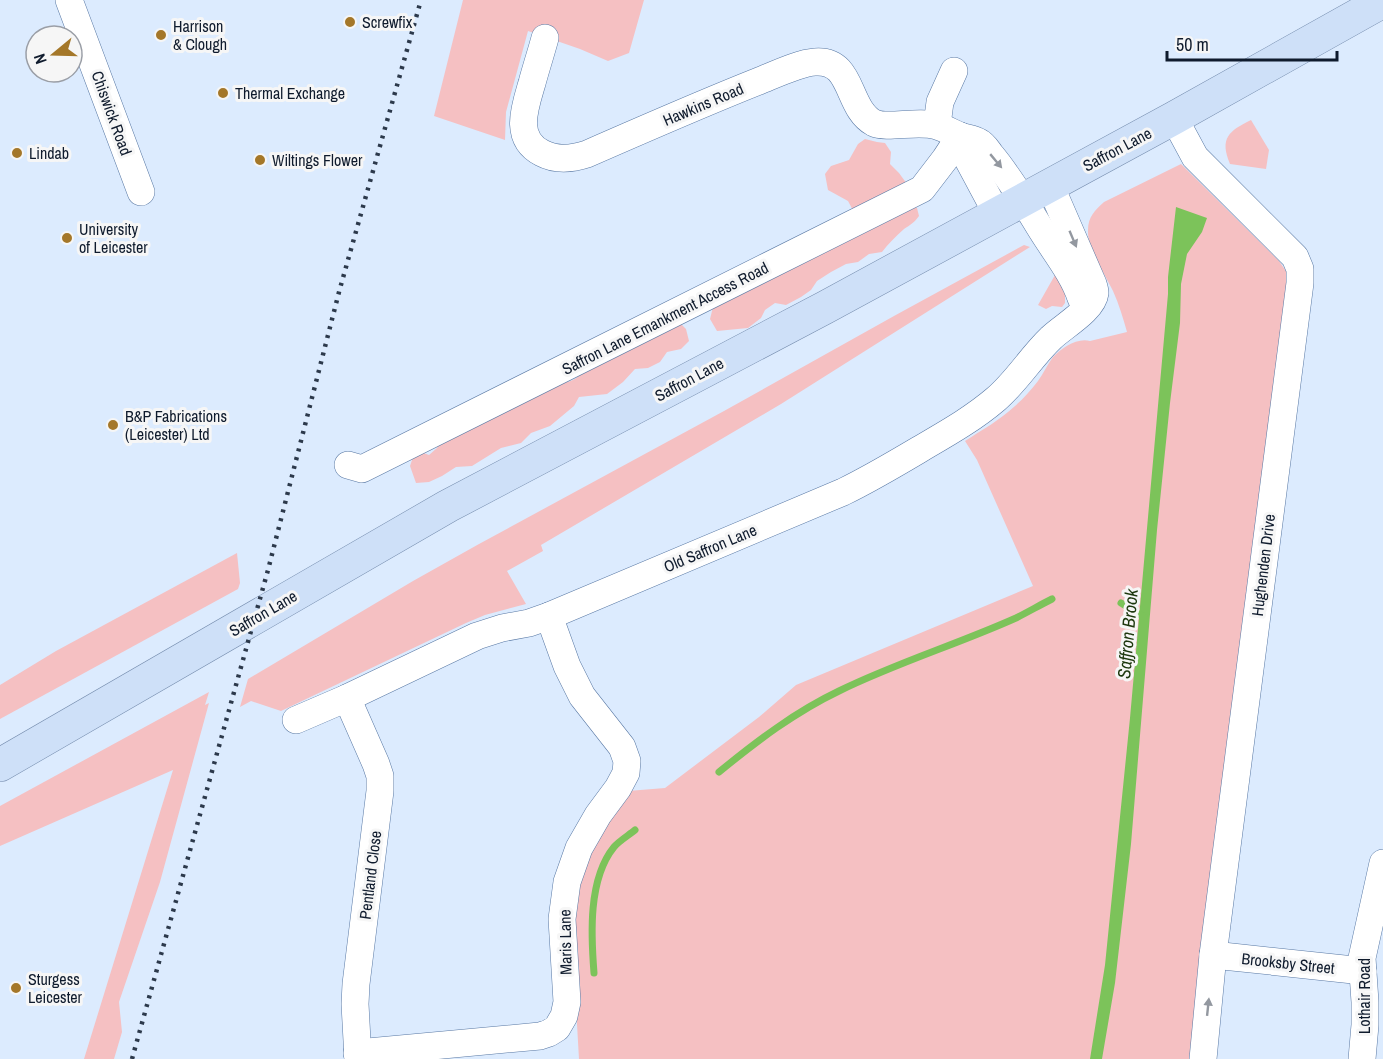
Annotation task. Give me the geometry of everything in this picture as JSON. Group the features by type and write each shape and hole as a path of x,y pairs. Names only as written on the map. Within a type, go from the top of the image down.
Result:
{"main road":[{"name":"Saffron Lane","path":"0,765 448,506 826,307 1174,118 1383,1"}],"street":[{"name":"Chiswick Road","path":"69,0 141,192"},
{"name":"Hawkins Road","path":"545,38 523,121 525,135 531,146 546,156 558,159 571,159 587,154 735,91 813,62 826,62 835,66 845,76 852,96 863,113 875,123 891,125 910,123 948,131"},
{"path":"954,71 940,102 948,131 966,156 1023,199"},
{"name":"Hughenden Drive","path":"1174,118 1195,157 1295,257 1300,268 1300,283 1213,955 1203,1059"},
{"name":"Saffron Lane Emankment Access Road","path":"348,465 362,469 922,189 945,159 948,131"},
{"name":"Old Saffron Lane","path":"296,720 477,636 549,616 822,501 869,479 952,430 997,398 1018,378 1040,348 1084,310 1077,287 1023,199"},
{"name":"Maris Lane","path":"357,1056 540,1036 556,1028 564,1016 567,1002 562,919 567,882 579,848 627,773 627,760 622,747 582,696 567,666 549,616"},
{"name":"Pentland Close","path":"347,698 380,776 356,984 357,1056"},
{"name":"Lothair Road","path":"1362,1059 1365,1014 1362,958 1383,862"},
{"name":"Brooksby Street","path":"1213,955 1363,971"}],"shaded area":[{"path":"463,0 644,0 629,53 608,61 528,31 506,112 505,140 434,116"},
{"path":"1251,120 1269,150 1266,169 1230,164 1227,155 1228,136"},
{"path":"865,139 885,143 891,152 890,164 907,184 855,214 848,201 828,190 825,174 831,166 849,160 858,144"},
{"path":"1181,164 1279,261 1288,274 1189,1059 579,1059 571,920 583,865 628,791 665,788 759,717 796,685 1033,586 977,460 965,441 1018,403 1038,381 1060,350 1075,342 1090,341 1127,332 1115,296 1090,245 1089,221 1104,202"},
{"path":"911,204 917,208 919,216 882,252 869,254 858,262 846,264 831,272 817,281 811,290 786,305 775,303 748,328 717,331 710,319 713,307"},
{"path":"1176,207 1207,218 1202,232 1187,254 1181,284 1180,323 1157,530 1131,844 1115,983 1102,1059 1090,1059 1105,965 1130,718"},
{"path":"1024,245 1030,247 781,404 541,545 543,551 507,571 526,604 485,615 466,623 281,711 251,701 240,707 248,679 413,581"},
{"path":"1055,275 1065,293 1065,303 1062,307 1052,306 1046,309 1038,305"},
{"path":"680,323 686,329 689,341 681,349 667,352 660,362 648,368 635,369 607,394 579,397 574,406 550,426 531,433 521,443 501,448 472,466 456,467 429,482 416,483 410,466 413,457 421,452 429,455 437,448 443,435 549,383 571,381 582,373"},
{"path":"237,553 240,583 238,589 0,719 0,685 56,651"},
{"path":"209,692 205,705 209,703 160,882 119,1002 122,1032 114,1059 84,1059 173,770 0,846 0,806"}],"waterway":[{"path":"719,772 777,728 823,699 883,671 1016,618 1052,599"},
{"name":"Saffron Brook","path":"1121,603 1144,617"},
{"path":"594,973 592,925 599,875 614,847 635,830"}],"railway":[{"path":"132,1059 268,570 339,292 421,0"}],"place":[{"name":"Screwfix","path":"350,22"},
{"name":"Harrison & Clough","path":"161,35"},
{"name":"Thermal Exchange","path":"223,93"},
{"name":"Lindab","path":"17,153"},
{"name":"Wiltings Flower","path":"260,160"},
{"name":"University of Leicester","path":"67,238"},
{"name":"B&P Fabrications (Leicester) Ltd","path":"113,425"},
{"name":"Sturgess Leicester","path":"16,988"}]}
